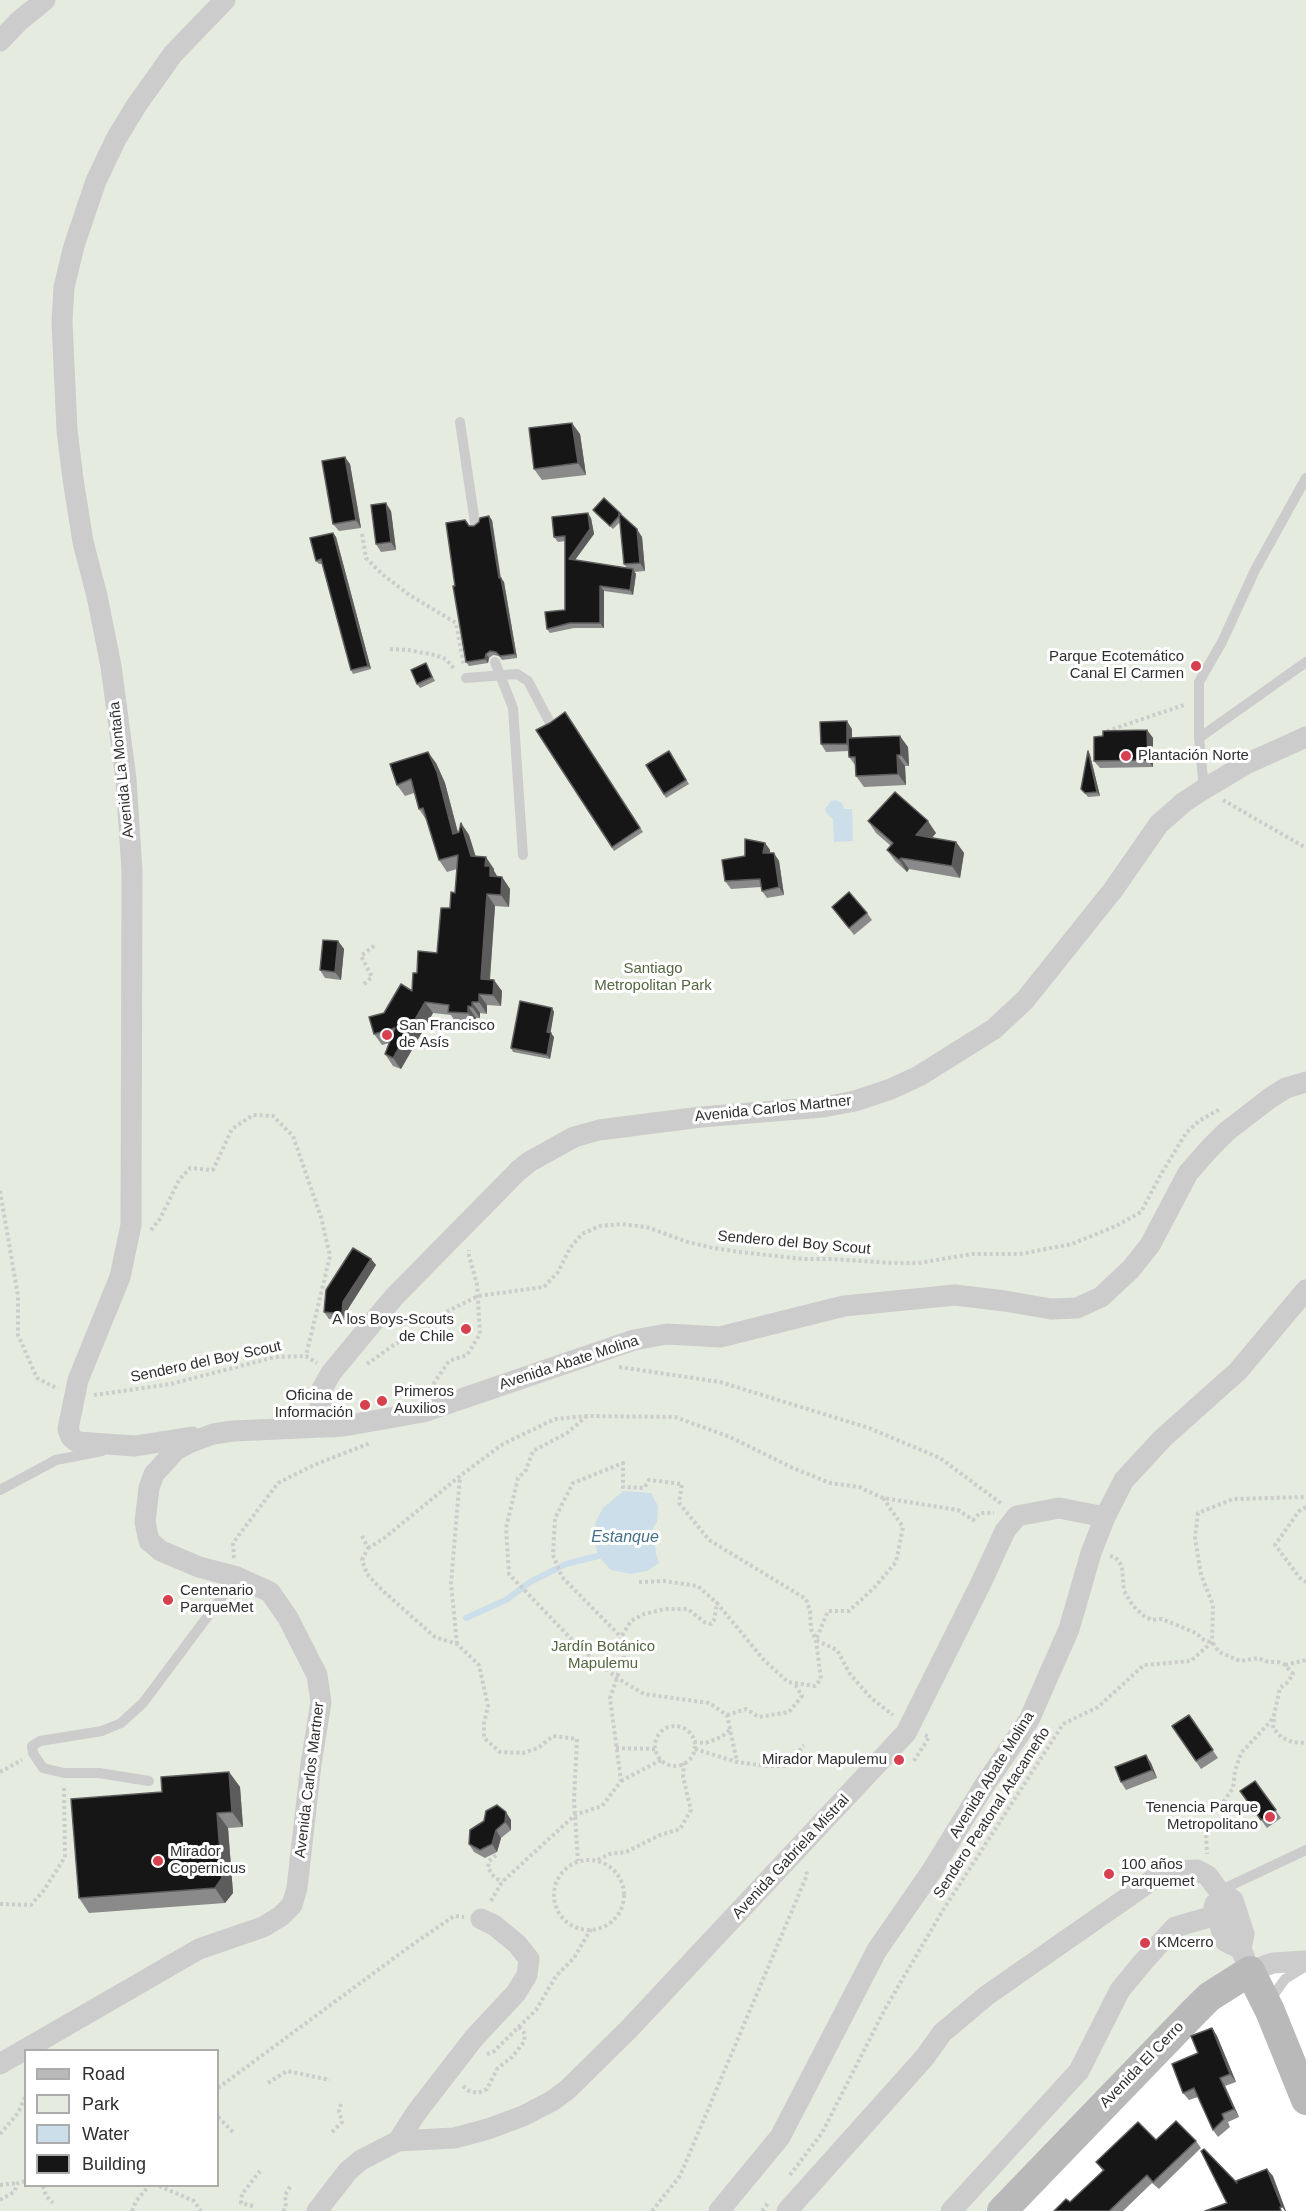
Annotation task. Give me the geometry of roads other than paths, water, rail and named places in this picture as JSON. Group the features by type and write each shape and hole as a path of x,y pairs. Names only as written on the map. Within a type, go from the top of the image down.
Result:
{"street":[{"path":"0,41 19,21 45,0"},
{"name":"Avenida La Montaña","path":"223,1432 135,1446 77,1442 71,1437 68,1429 78,1380 120,1277 131,1225 132,871 126,779 111,666 83,542 73,479 67,430 62,322 64,287 74,246 96,182 116,139 173,54 225,0"},
{"name":"Avenida Carlos Martner","path":"333,1427 320,1404 322,1389 331,1373 394,1298 518,1171 574,1137 599,1130 701,1117 823,1107 855,1101 891,1089 919,1076 994,1029 1025,1000 1113,890 1159,824 1184,802 1246,764 1306,737"},
{"name":"Avenida Abate Molina","path":"223,1432 333,1427 423,1412 633,1340 668,1334 720,1337 844,1306 955,1296 1052,1309 1077,1308 1101,1297 1131,1269 1150,1245 1188,1173 1226,1132 1286,1088 1306,1082"},
{"name":"Avenida Abate Molina","path":"719,2211 780,2137 877,1950 931,1872 984,1786 1029,1720 1069,1629 1091,1553 1105,1517 1124,1480 1163,1438 1238,1371 1306,1290"},
{"name":"Avenida Carlos Martner","path":"26,2049 190,1954 263,1927 281,1916 292,1905 297,1888 311,1764 321,1702 317,1675 288,1618 270,1592 236,1569 199,1567 161,1551 149,1540 145,1522 149,1488 154,1474 176,1450 189,1443 223,1432"},
{"name":"Avenida Gabriela Mistral","path":"398,2140 454,2138 488,2129 523,2116 552,2101 567,2090 629,2029 799,1849 909,1728 1011,1524 1059,1508 1105,1517"},
{"path":"781,2202 925,2057 942,2033 986,1996 1158,1876 1183,1870 1197,1870 1233,1900 1244,1934 1245,1960"},
{"path":"1214,1883 1214,1907 1225,1941 1245,1960 1267,2005 1306,2100"},
{"path":"951,2211 1079,2071 1120,1990 1144,1961 1175,1927 1217,1915"},
{"name":"Avenida Gabriela Mistral","path":"317,2211 348,2171 361,2160 398,2140 474,2038 516,1993 527,1975 529,1959 517,1944 494,1924 481,1919"},
{"name":"Avenida El Cerro","path":"1002,2211 1245,1960 1273,1963 1306,1960"},
{"name":"Avenida Carlos Martner","path":"0,2064 24,2050"}],"lane":[{"path":"460,422 475,523"},
{"path":"1204,789 1199,738 1199,682 1222,642 1255,570 1306,478"},
{"path":"495,662 513,708 523,855"},
{"path":"1199,738 1306,662"},
{"path":"466,678 517,674 528,681 549,721"},
{"path":"0,1490 56,1460 135,1446"},
{"path":"149,1781 99,1773 64,1773 44,1768 33,1753 33,1746 40,1741 102,1731 121,1723 143,1703 236,1569"},
{"path":"1214,1883 1306,1850"},
{"path":"1267,2005 1285,1979 1306,1966"}],"water":[{"path":"836,800 842,803 844,809 852,809 853,841 834,842 833,819 825,809 831,801"},
{"name":"Estanque","path":"623,1491 651,1493 658,1506 657,1522 653,1528 659,1563 647,1571 631,1574 611,1570 598,1556 594,1539 596,1521 603,1508"}],"waterway":[{"path":"466,1618 506,1600 530,1582 566,1564 598,1556"}],"place":[{"name":"Parque Ecotemático Canal El Carmen","path":"1196,666"},
{"name":"Plantación Norte","path":"1126,756"},
{"name":"San Francisco de Asís","path":"387,1035"},
{"name":"A los Boys-Scouts de Chile","path":"466,1329"},
{"name":"Primeros Auxilios","path":"382,1401"},
{"name":"Oficina de Información","path":"365,1405"},
{"name":"Centenario ParqueMet","path":"168,1600"},
{"name":"Mirador Mapulemu","path":"899,1760"},
{"name":"Tenencia Parque Metropolitano","path":"1270,1817"},
{"name":"Mirador Copernicus","path":"158,1861"},
{"name":"100 años Parquemet","path":"1109,1874"},
{"name":"KMcerro","path":"1145,1943"}],"park label":[{"name":"Santiago Metropolitan Park","path":"653,978"},
{"name":"Jardín Botánico Mapulemu","path":"603,1656"}]}
